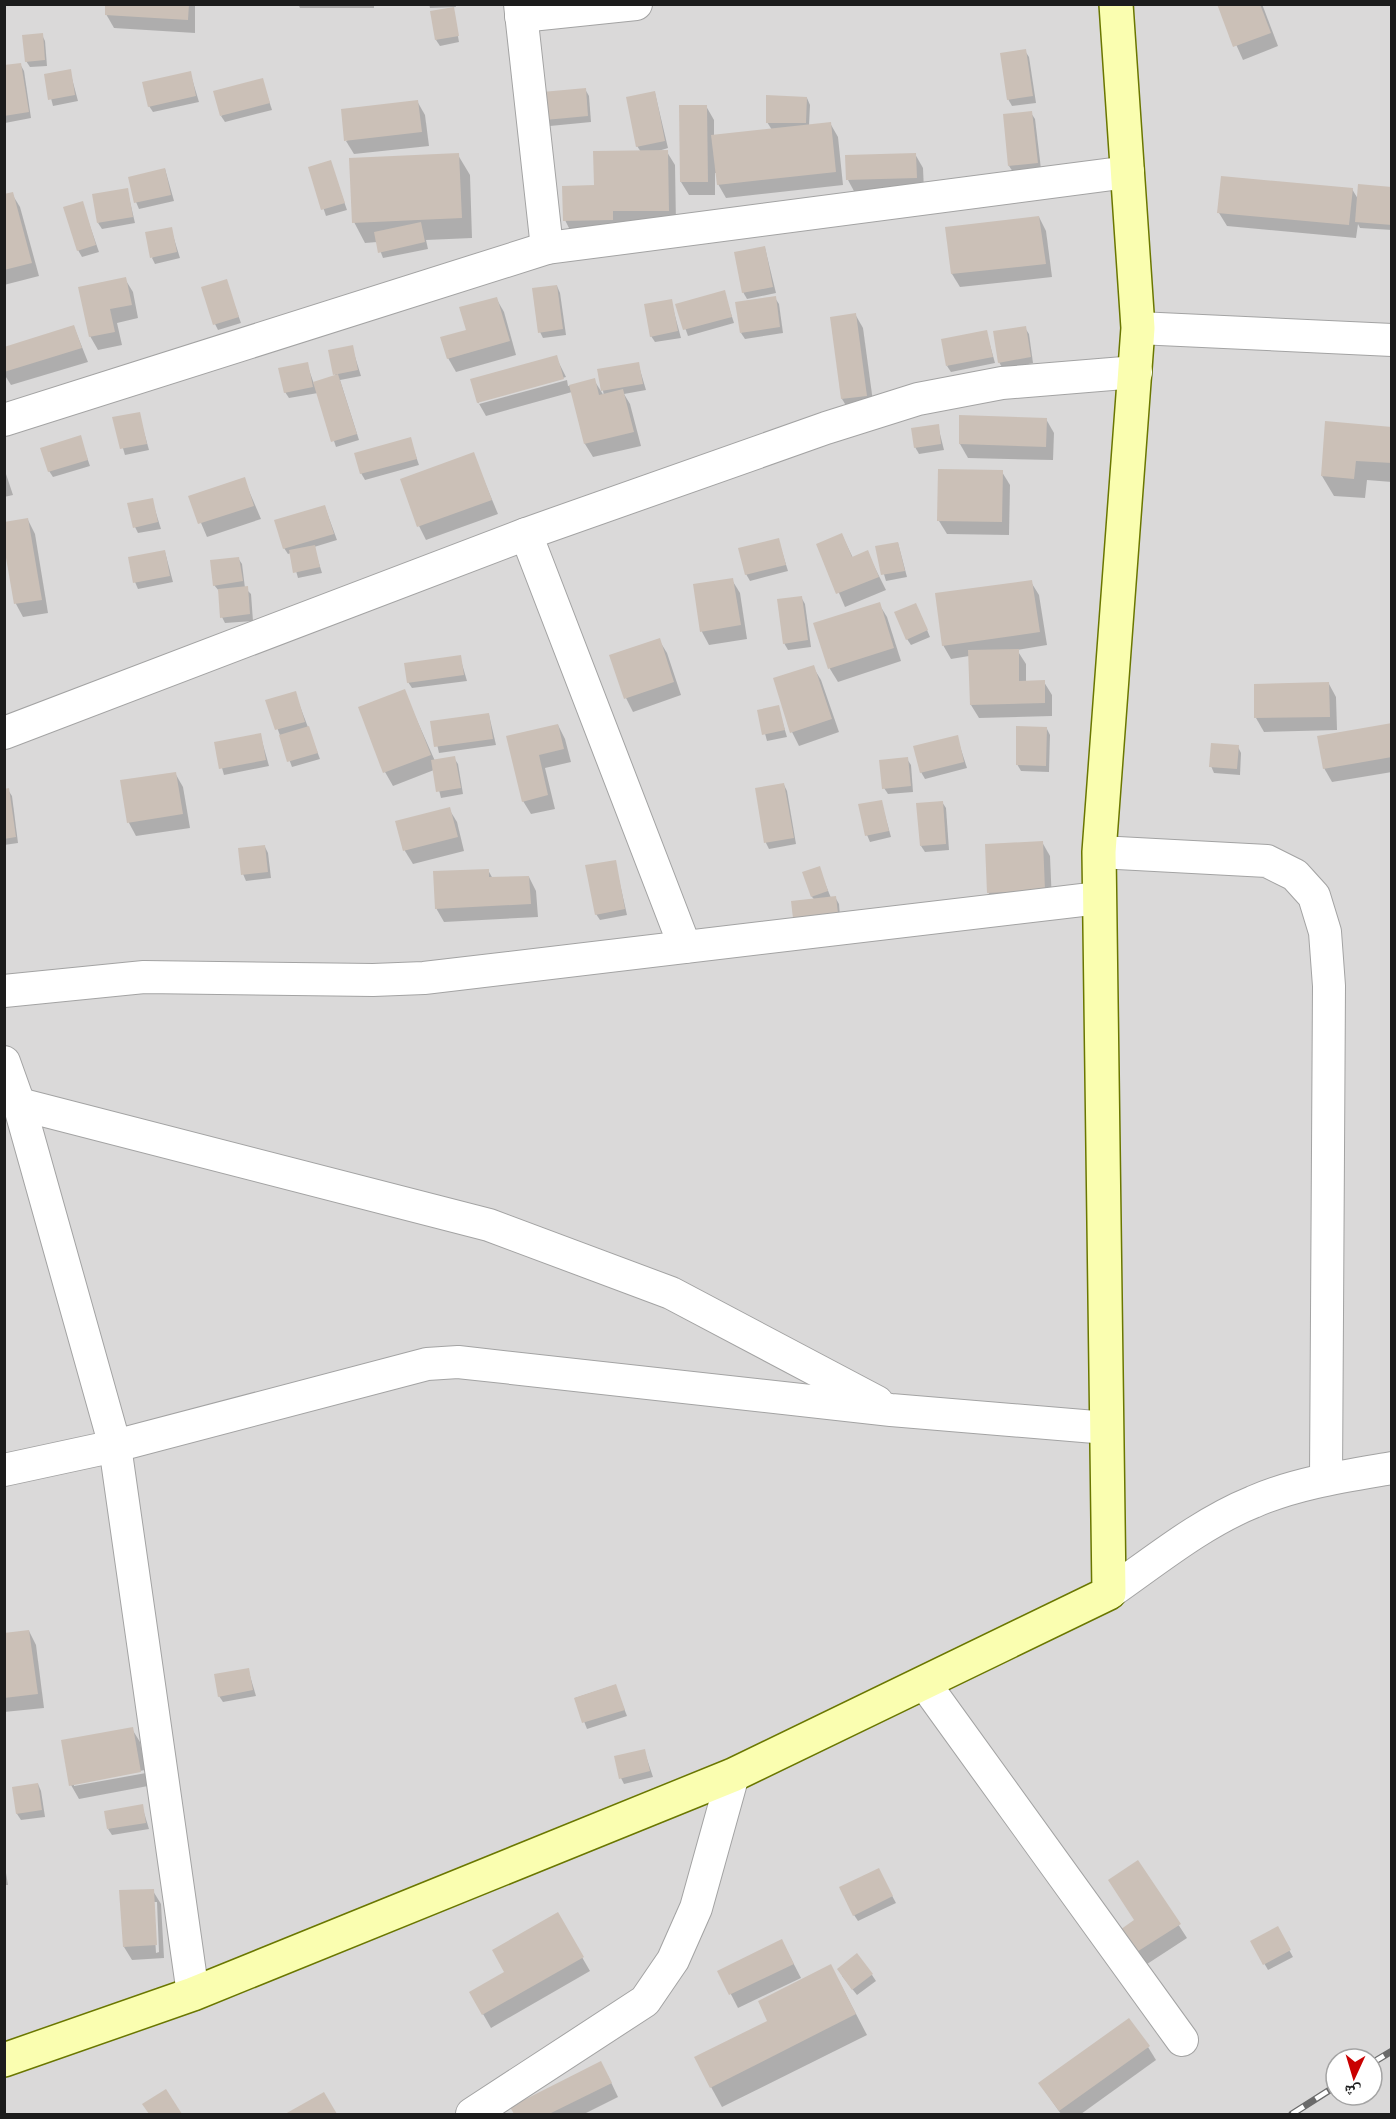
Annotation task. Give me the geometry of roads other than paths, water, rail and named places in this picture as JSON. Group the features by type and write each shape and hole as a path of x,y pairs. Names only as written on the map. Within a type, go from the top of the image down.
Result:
{"street":[{"path":"547,248 520,10 636,4"},
{"path":"1109,1593 1099,852 1138,328 1116,4"},
{"path":"4,420 547,248 1128,172"},
{"path":"1138,328 1392,340"},
{"path":"4,733 526,534 826,428 918,399 1002,383 1136,372"},
{"path":"526,534 685,947"},
{"path":"1099,852 1267,861 1295,874 1314,896 1325,932 1329,986 1326,1479"},
{"path":"4,991 144,977 374,980 424,978 1099,898"},
{"path":"4,1062 12,1100 115,1446 193,1994"},
{"path":"12,1100 489,1225 671,1293 891,1410"},
{"path":"4,1470 115,1446 427,1364 458,1362 891,1410 1107,1428"},
{"path":"4,2060 193,1994 733,1775 1109,1593 1206,1527 1253,1502 1326,1479 1392,1468"},
{"path":"925,1684 1182,2040"},
{"path":"472,2115 645,2001 673,1960 696,1908 733,1775"}],"railway":[{"path":"1384,2056 1392,2051"},
{"path":"1292,2114 1324,2094"}]}
